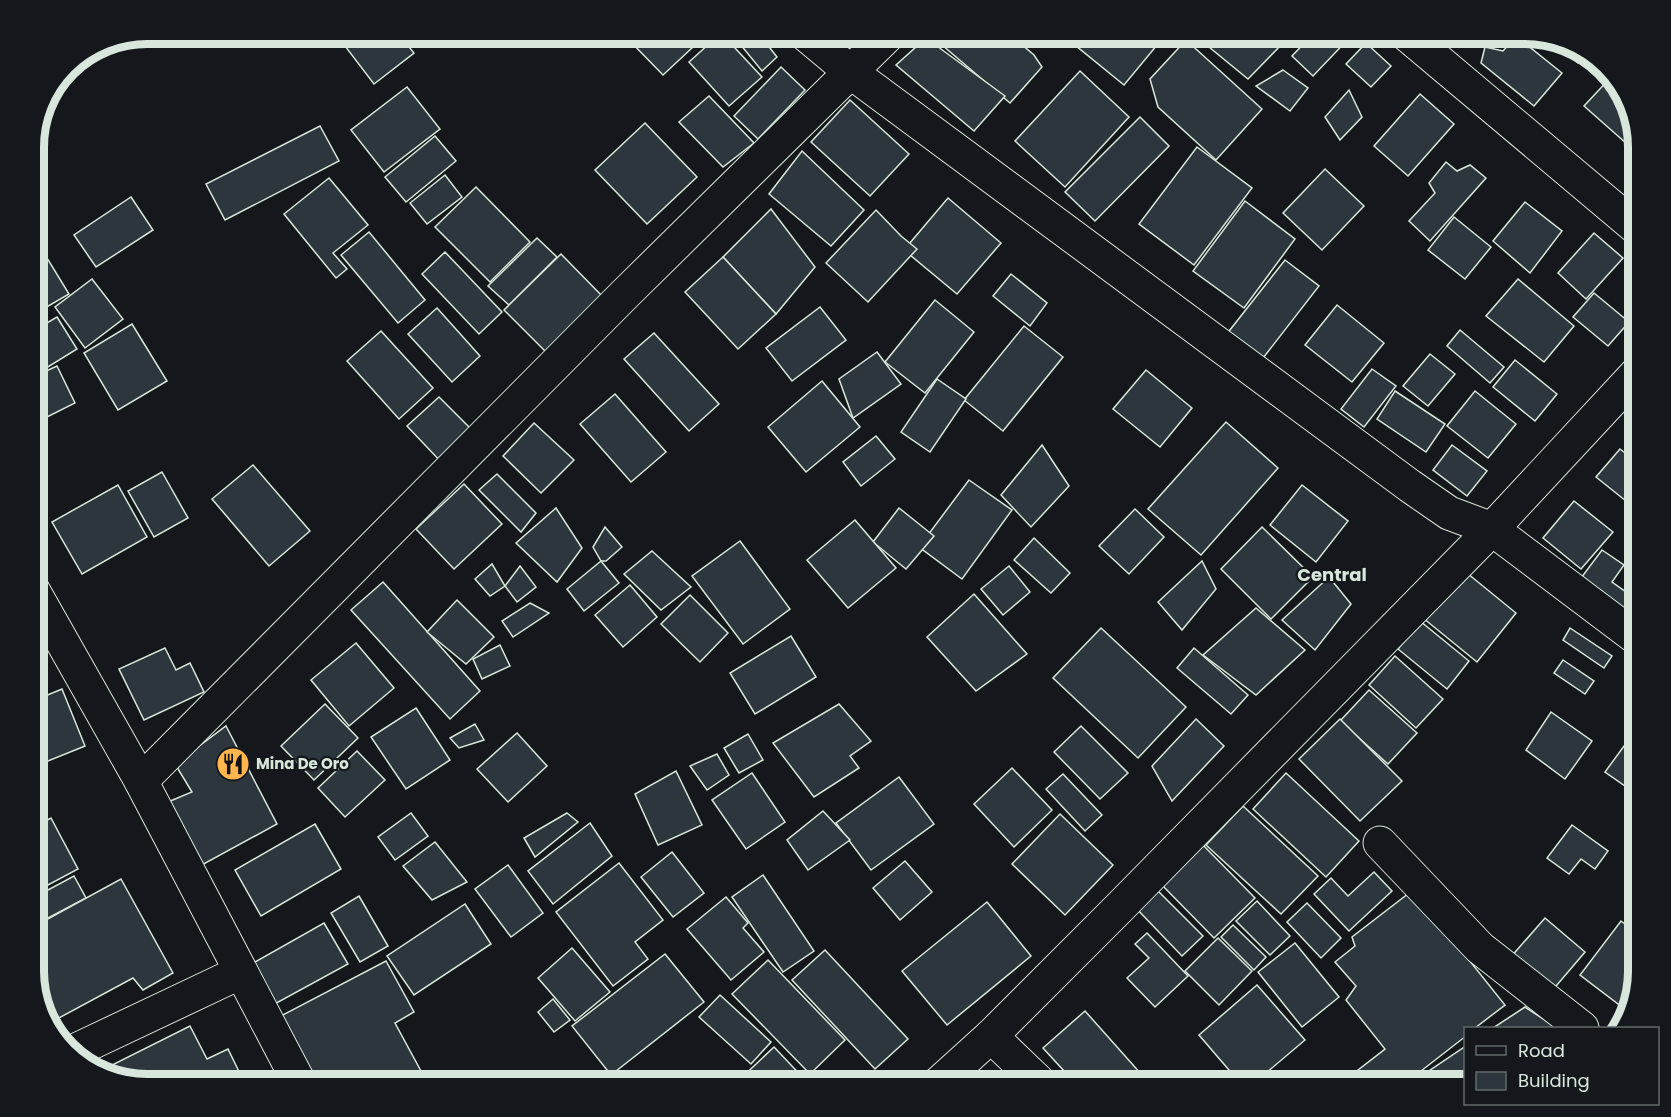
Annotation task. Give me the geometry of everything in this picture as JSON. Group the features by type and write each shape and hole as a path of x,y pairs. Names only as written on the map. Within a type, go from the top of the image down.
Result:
{"street":[{"path":"817,44 852,73 1410,486 1449,513 1492,529 1628,631"},
{"path":"141,781 625,294 880,44"},
{"path":"1418,44 1628,221"},
{"path":"949,1074 991,1036 1120,907 1492,529 1628,383"},
{"path":"44,609 141,781 295,1074"},
{"path":"1380,843 1480,948 1579,1027"},
{"path":"80,1048 241,972"},
{"path":"991,1036 1031,1074"}],"building":[{"path":"348,44 407,44 414,53 374,84 345,46"},
{"path":"633,44 696,44 663,75"},
{"path":"709,44 731,44 762,77 729,106 689,62"},
{"path":"740,44 767,44 777,57 762,71"},
{"path":"919,44 934,44 1005,96 974,131 896,65"},
{"path":"941,44 1021,44 1034,55 1042,67 1010,103"},
{"path":"1076,44 1158,44 1124,85"},
{"path":"1182,44 1190,44 1262,109 1216,160 1158,107 1150,79"},
{"path":"1205,44 1282,44 1248,79"},
{"path":"1303,44 1344,44 1313,76 1292,56"},
{"path":"1367,44 1391,66 1371,87 1346,64"},
{"path":"1509,44 1526,44 1562,73 1534,106 1481,63 1485,47 1503,51"},
{"path":"1565,52 1581,60 1578,63"},
{"path":"781,67 805,90 758,139 734,116"},
{"path":"1283,70 1308,88 1290,111 1256,86"},
{"path":"1080,71 1129,117 1065,187 1015,141"},
{"path":"1605,83 1620,107 1628,143 1627,144 1584,106"},
{"path":"407,87 440,129 384,172 351,130"},
{"path":"1349,90 1362,117 1340,140 1325,117"},
{"path":"1420,94 1454,124 1408,176 1374,146"},
{"path":"709,96 754,143 723,167 679,122"},
{"path":"850,100 909,154 870,196 811,142"},
{"path":"1140,117 1169,146 1095,221 1065,192"},
{"path":"645,123 697,177 647,224 595,170"},
{"path":"320,126 339,161 225,220 206,184"},
{"path":"435,136 456,161 406,202 385,177"},
{"path":"1197,147 1252,188 1194,265 1139,224"},
{"path":"802,151 864,210 831,246 769,194"},
{"path":"1446,162 1457,171 1470,165 1486,178 1430,241 1409,221 1435,193 1429,183"},
{"path":"1325,169 1364,206 1322,250 1283,213"},
{"path":"445,175 462,197 427,224 410,203"},
{"path":"329,178 368,225 333,253 347,269 336,278 284,214"},
{"path":"476,187 530,242 490,282 435,227"},
{"path":"131,197 153,230 96,267 74,235"},
{"path":"948,198 1001,243 957,294 904,250"},
{"path":"1245,201 1295,239 1244,308 1193,271"},
{"path":"1525,202 1562,231 1530,273 1493,241"},
{"path":"771,209 815,267 776,314 723,257"},
{"path":"876,210 917,249 868,302 826,263"},
{"path":"1454,217 1491,247 1465,279 1428,250"},
{"path":"369,232 425,300 398,323 341,255"},
{"path":"1594,233 1623,258 1586,299 1558,273"},
{"path":"537,238 557,257 509,305 488,286"},
{"path":"445,252 502,312 479,334 422,274"},
{"path":"44,253 69,294 44,309"},
{"path":"561,254 604,298 548,354 504,310"},
{"path":"723,257 776,314 738,349 685,292"},
{"path":"1285,260 1319,286 1260,362 1226,335"},
{"path":"1011,274 1047,303 1030,326 993,296"},
{"path":"92,279 123,319 85,348 55,307"},
{"path":"1518,279 1574,326 1544,362 1486,316"},
{"path":"1594,293 1628,323 1608,346 1573,317"},
{"path":"935,300 974,332 925,393 885,362"},
{"path":"1337,305 1384,343 1352,382 1305,345"},
{"path":"820,307 846,340 792,381 766,348"},
{"path":"437,308 480,356 452,382 408,334"},
{"path":"57,317 77,349 44,369 44,325"},
{"path":"132,324 167,381 118,410 84,353"},
{"path":"1024,326 1063,357 1003,431 964,400"},
{"path":"1460,330 1504,367 1490,383 1447,346"},
{"path":"381,331 433,388 399,419 347,361"},
{"path":"654,333 719,404 689,431 624,359"},
{"path":"877,352 901,384 853,418 839,379"},
{"path":"1430,354 1455,374 1428,406 1403,386"},
{"path":"1515,360 1557,394 1535,421 1493,387"},
{"path":"57,366 75,403 44,418 44,372"},
{"path":"1372,369 1396,386 1364,427 1341,409"},
{"path":"1146,370 1192,408 1160,447 1113,409"},
{"path":"937,379 966,399 930,452 901,432"},
{"path":"822,381 860,427 806,472 768,427"},
{"path":"1395,391 1445,424 1426,452 1377,419"},
{"path":"1475,391 1516,424 1488,458 1447,426"},
{"path":"615,394 666,452 631,482 580,424"},
{"path":"439,397 475,433 443,464 407,426"},
{"path":"1226,422 1278,468 1201,555 1148,509"},
{"path":"534,423 574,460 541,493 503,456"},
{"path":"876,436 895,459 861,486 843,462"},
{"path":"1042,445 1069,486 1031,527 1001,495"},
{"path":"1452,445 1487,471 1467,496 1433,470"},
{"path":"1620,449 1628,455 1628,503 1596,477"},
{"path":"253,465 310,531 269,566 212,499"},
{"path":"162,472 188,518 154,537 128,491"},
{"path":"497,474 536,513 521,532 479,490"},
{"path":"969,480 1012,510 962,579 919,547"},
{"path":"464,484 502,524 454,569 416,529"},
{"path":"118,485 147,537 82,574 52,522"},
{"path":"1302,485 1348,521 1316,562 1270,525"},
{"path":"1574,501 1613,532 1581,569 1543,538"},
{"path":"556,508 582,548 557,582 516,543"},
{"path":"899,508 934,536 906,569 873,542"},
{"path":"1135,509 1164,537 1129,574 1099,546"},
{"path":"855,520 896,568 848,608 807,560"},
{"path":"605,527 622,547 606,561 601,561 593,547"},
{"path":"1262,527 1313,577 1271,619 1221,569"},
{"path":"1034,538 1070,573 1051,593 1014,560"},
{"path":"740,541 790,609 743,644 692,576"},
{"path":"1602,550 1624,565 1612,582 1628,593 1628,603 1617,617 1575,586"},
{"path":"652,551 691,587 661,610 624,574"},
{"path":"601,561 619,583 584,611 567,589"},
{"path":"1202,561 1216,589 1182,630 1158,602"},
{"path":"492,564 505,586 490,596 475,579"},
{"path":"520,566 536,587 517,602 505,586"},
{"path":"1009,566 1030,592 1003,615 981,589"},
{"path":"1462,569 1516,613 1477,662 1423,618"},
{"path":"1329,577 1351,604 1315,650 1282,620"},
{"path":"383,582 480,691 450,719 351,610"},
{"path":"630,585 657,617 623,647 595,615"},
{"path":"974,594 1027,654 976,691 927,637"},
{"path":"690,595 728,633 700,662 661,624"},
{"path":"457,600 494,637 466,664 427,632"},
{"path":"530,603 549,613 513,637 502,621"},
{"path":"1256,608 1305,650 1256,695 1203,655"},
{"path":"1420,621 1469,661 1447,689 1398,649"},
{"path":"1101,628 1186,707 1138,758 1053,678"},
{"path":"1570,628 1612,656 1604,668 1563,640"},
{"path":"791,636 816,677 755,714 730,673"},
{"path":"356,643 394,688 349,726 311,680"},
{"path":"500,645 510,666 482,679 473,659"},
{"path":"165,648 176,670 190,663 204,692 144,720 119,669"},
{"path":"1194,648 1248,695 1231,714 1177,668"},
{"path":"1395,656 1443,699 1416,728 1369,685"},
{"path":"1563,660 1594,681 1585,694 1554,673"},
{"path":"62,689 85,746 44,763 44,696"},
{"path":"1369,690 1417,733 1388,764 1340,721"},
{"path":"325,704 358,738 314,780 281,746"},
{"path":"839,704 871,741 850,756 859,768 814,797 773,743"},
{"path":"416,708 450,760 406,789 371,737"},
{"path":"1551,712 1592,741 1565,779 1526,750"},
{"path":"1196,719 1224,746 1172,801 1152,766"},
{"path":"1340,719 1402,781 1360,821 1299,759"},
{"path":"475,724 484,740 459,748 450,738"},
{"path":"226,726 277,824 200,866 168,802 192,792 175,764"},
{"path":"1081,726 1128,773 1100,799 1054,752"},
{"path":"517,733 547,766 508,802 477,769"},
{"path":"748,734 763,760 739,773 724,748"},
{"path":"1628,741 1628,788 1605,772"},
{"path":"357,751 385,780 345,817 318,788"},
{"path":"717,754 729,775 707,790 690,766"},
{"path":"1012,768 1052,810 1014,847 974,804"},
{"path":"676,771 702,825 658,845 635,794"},
{"path":"752,773 785,822 746,849 712,800"},
{"path":"1286,773 1359,841 1326,877 1253,809"},
{"path":"1063,774 1102,815 1085,831 1046,789"},
{"path":"899,777 934,824 871,870 836,823"},
{"path":"1243,806 1318,876 1281,914 1206,845"},
{"path":"823,811 850,840 808,870 787,840"},
{"path":"411,813 428,836 395,860 378,837"},
{"path":"567,813 578,822 535,857 524,838"},
{"path":"1060,814 1113,865 1065,915 1012,864"},
{"path":"51,818 78,869 44,887 44,822"},
{"path":"590,823 612,856 553,904 528,871"},
{"path":"315,824 341,869 261,916 235,870"},
{"path":"1572,825 1608,851 1595,869 1581,859 1569,874 1547,858"},
{"path":"435,842 467,882 432,900 403,866"},
{"path":"1201,843 1255,898 1214,938 1160,883"},
{"path":"672,852 704,893 673,917 641,877"},
{"path":"905,861 932,892 900,920 873,888"},
{"path":"619,863 663,920 635,942 648,959 613,986 556,912"},
{"path":"508,865 543,913 511,937 475,889"},
{"path":"1374,872 1392,891 1349,931 1314,894 1331,878 1348,896"},
{"path":"763,875 814,951 783,972 732,897"},
{"path":"74,876 86,898 44,920 44,892"},
{"path":"121,879 173,973 143,990 133,978 57,1019 45,991 44,921"},
{"path":"1153,886 1203,936 1182,956 1133,905"},
{"path":"1413,890 1505,1005 1476,1027 1464,1027 1464,1038 1417,1074 1353,1074 1385,1049 1346,1000 1356,986 1335,962 1355,946 1352,937"},
{"path":"359,896 388,946 360,962 331,913"},
{"path":"726,897 748,923 743,928 764,952 731,980 687,929"},
{"path":"1257,901 1290,936 1270,955 1236,921"},
{"path":"987,902 1031,956 947,1025 902,971"},
{"path":"1307,903 1341,938 1321,958 1287,922"},
{"path":"465,904 491,944 414,995 387,956"},
{"path":"1545,918 1585,952 1551,992 1510,958"},
{"path":"1621,921 1628,926 1627,984 1621,1006 1580,975"},
{"path":"324,923 348,964 271,1006 248,966"},
{"path":"1233,925 1266,957 1254,970 1221,937"},
{"path":"1147,933 1188,976 1155,1007 1127,978 1149,958 1135,944"},
{"path":"1218,938 1252,971 1219,1005 1185,971"},
{"path":"1295,943 1339,997 1302,1027 1258,972"},
{"path":"572,948 610,992 575,1021 538,978"},
{"path":"825,950 908,1039 875,1069 792,980"},
{"path":"665,954 704,1002 612,1074 572,1026"},
{"path":"768,960 845,1040 810,1074 732,994"},
{"path":"386,961 414,1012 395,1023 423,1074 307,1074 277,1018"},
{"path":"1257,985 1305,1040 1265,1074 1232,1074 1199,1035"},
{"path":"720,995 771,1042 751,1064 699,1017"},
{"path":"553,999 570,1020 554,1032 538,1012"},
{"path":"1525,1007 1555,1027 1495,1027"},
{"path":"1085,1011 1141,1074 1067,1074 1043,1048"},
{"path":"190,1026 207,1059 228,1049 240,1074 146,1074 109,1067"},
{"path":"774,1047 800,1074 746,1074"},
{"path":"1464,1047 1464,1074 1424,1074"}],"place":[{"name":"Mina De Oro","path":"233,764"}],"district":[{"name":"Central","path":"1332,575"}]}
